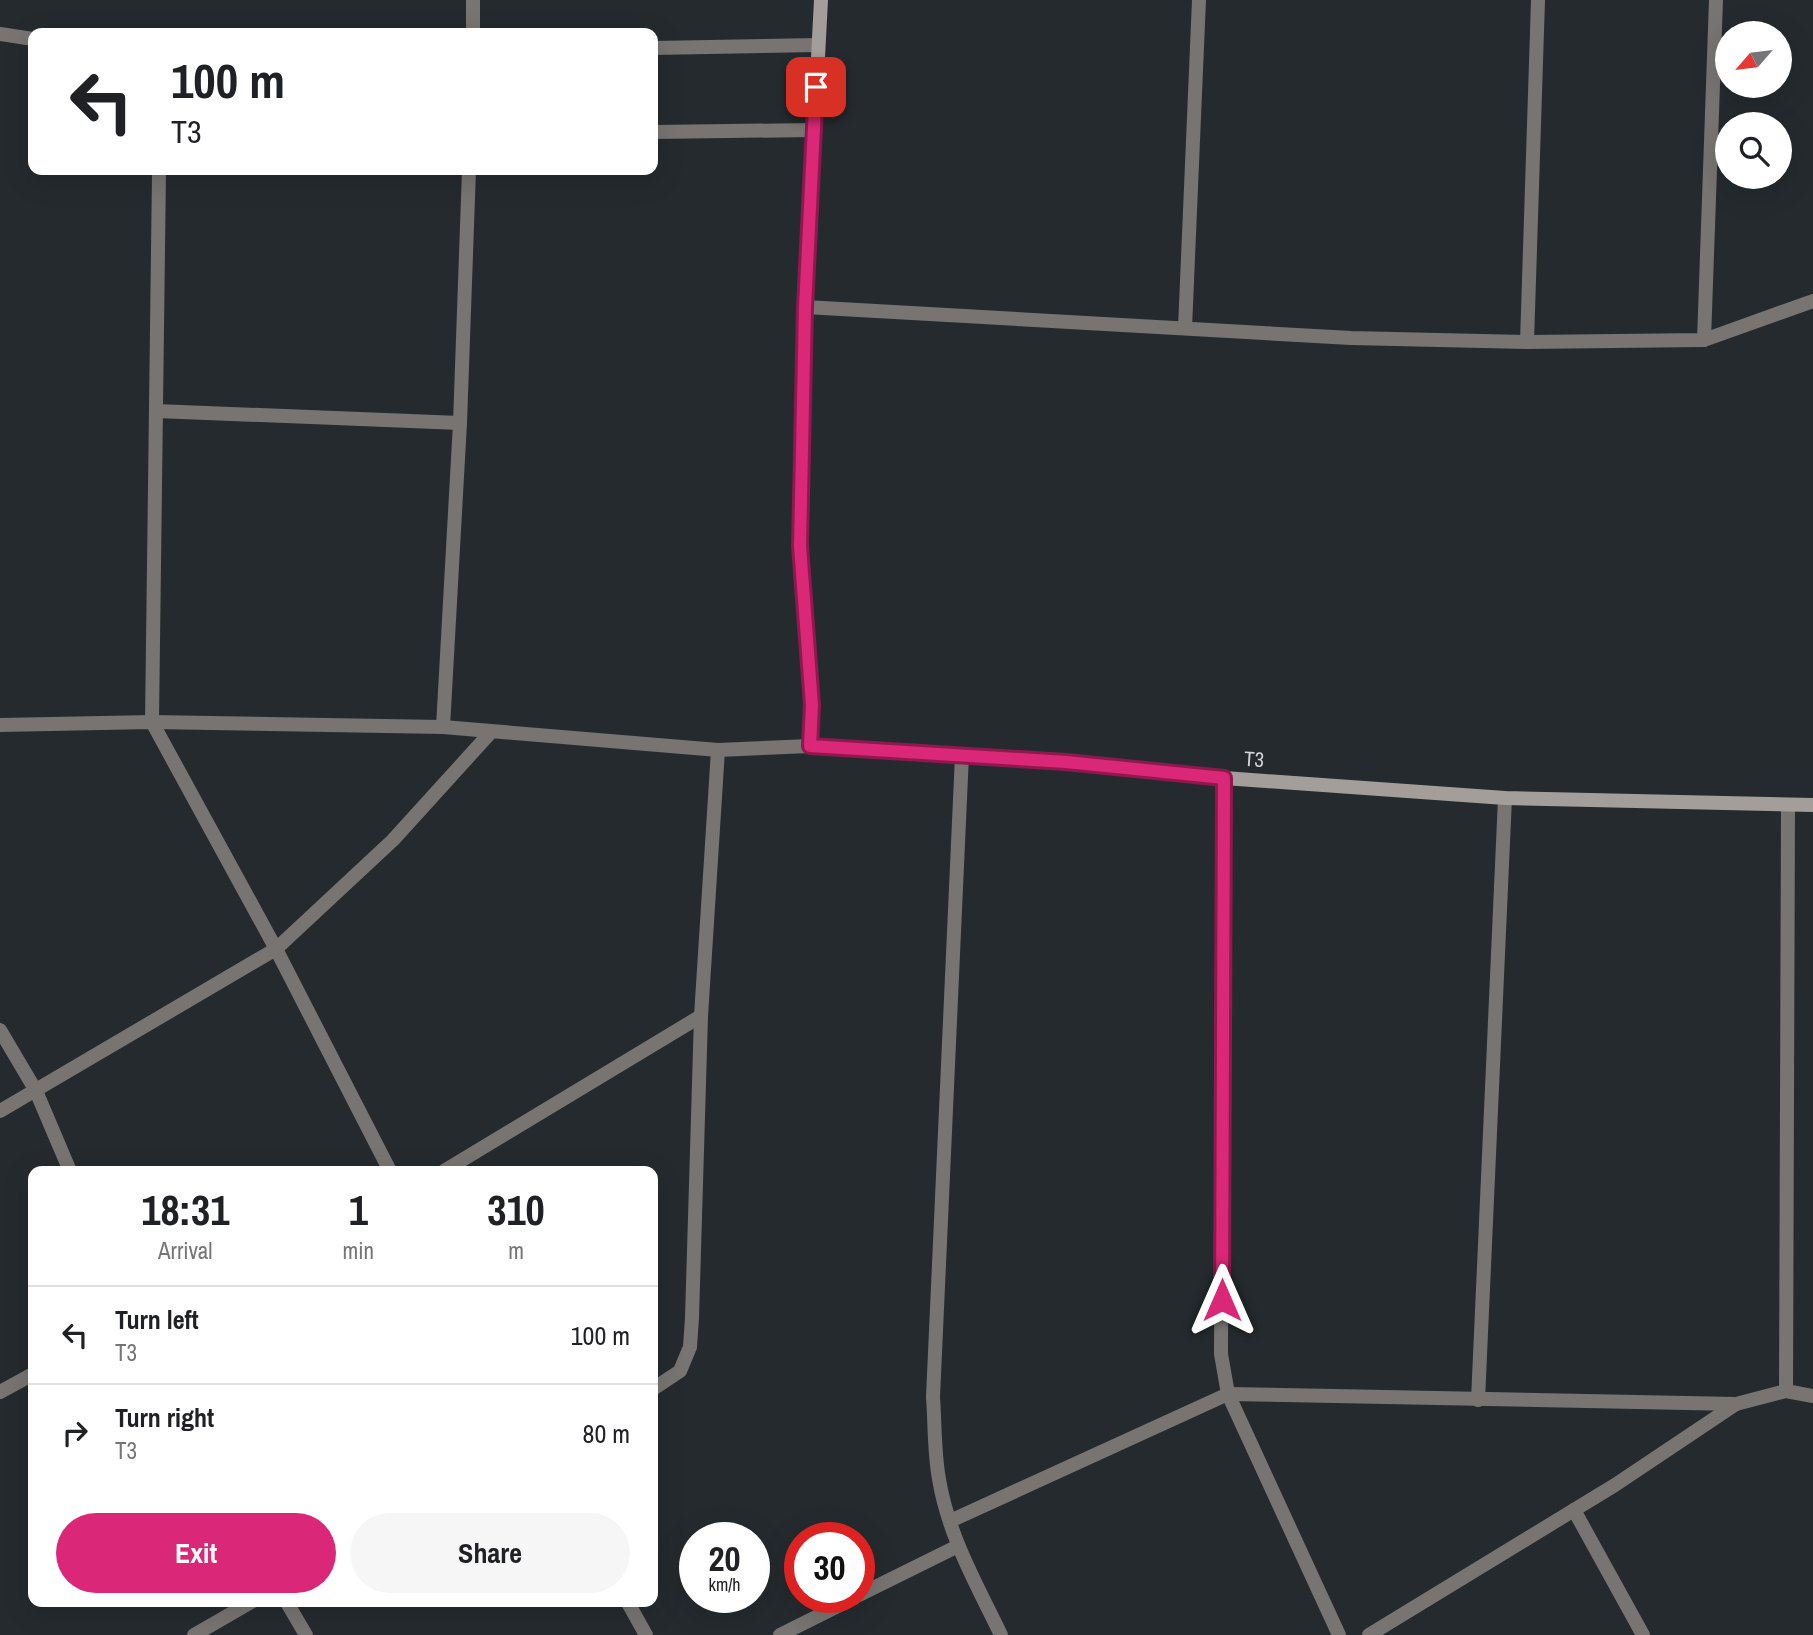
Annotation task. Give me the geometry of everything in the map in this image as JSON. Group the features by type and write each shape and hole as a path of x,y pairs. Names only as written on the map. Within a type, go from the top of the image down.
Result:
{"street":[{"path":"473,0 473,28"},
{"path":"0,725 152,722 443,727 718,750 810,746 812,705 800,546 805,307 821,0"},
{"path":"1185,328 1199,0"},
{"path":"1527,342 1538,0"},
{"path":"1704,340 1716,0"},
{"path":"0,34 28,38"},
{"path":"658,48 818,45"},
{"path":"658,132 814,130"},
{"path":"159,175 152,722 276,948 387,1166"},
{"path":"443,727 460,423 469,175"},
{"path":"805,307 1351,338 1527,342 1704,340 1813,302"},
{"path":"156,411 460,423"},
{"path":"0,1111 276,948 393,840 491,732"},
{"name":"T3","path":"810,746 1066,762 1224,778 1505,798 1813,805"},
{"path":"658,1386 680,1371 690,1348 701,1016 718,750"},
{"path":"962,755 933,1397 939,1479 950,1521 958,1546 1001,1635"},
{"path":"1224,778 1221,1354 1228,1394 1339,1635"},
{"path":"1478,1400 1505,798"},
{"path":"1786,1391 1787,805"},
{"path":"452,1166 701,1016"},
{"path":"0,1030 36,1091 68,1166"},
{"path":"0,1392 28,1377"},
{"path":"950,1521 1228,1394 1736,1404 1786,1391 1813,1396"},
{"path":"1369,1635 1615,1485 1736,1404"},
{"path":"1574,1510 1643,1635"},
{"path":"875,1587 958,1546"},
{"path":"194,1635 243,1607"},
{"path":"290,1607 306,1635"},
{"path":"630,1607 646,1635"},
{"path":"780,1635 824,1613"}],"route":[{"path":"816,87 805,307 800,546 812,705 810,746 1066,762 1224,778 1222,1300"}]}
